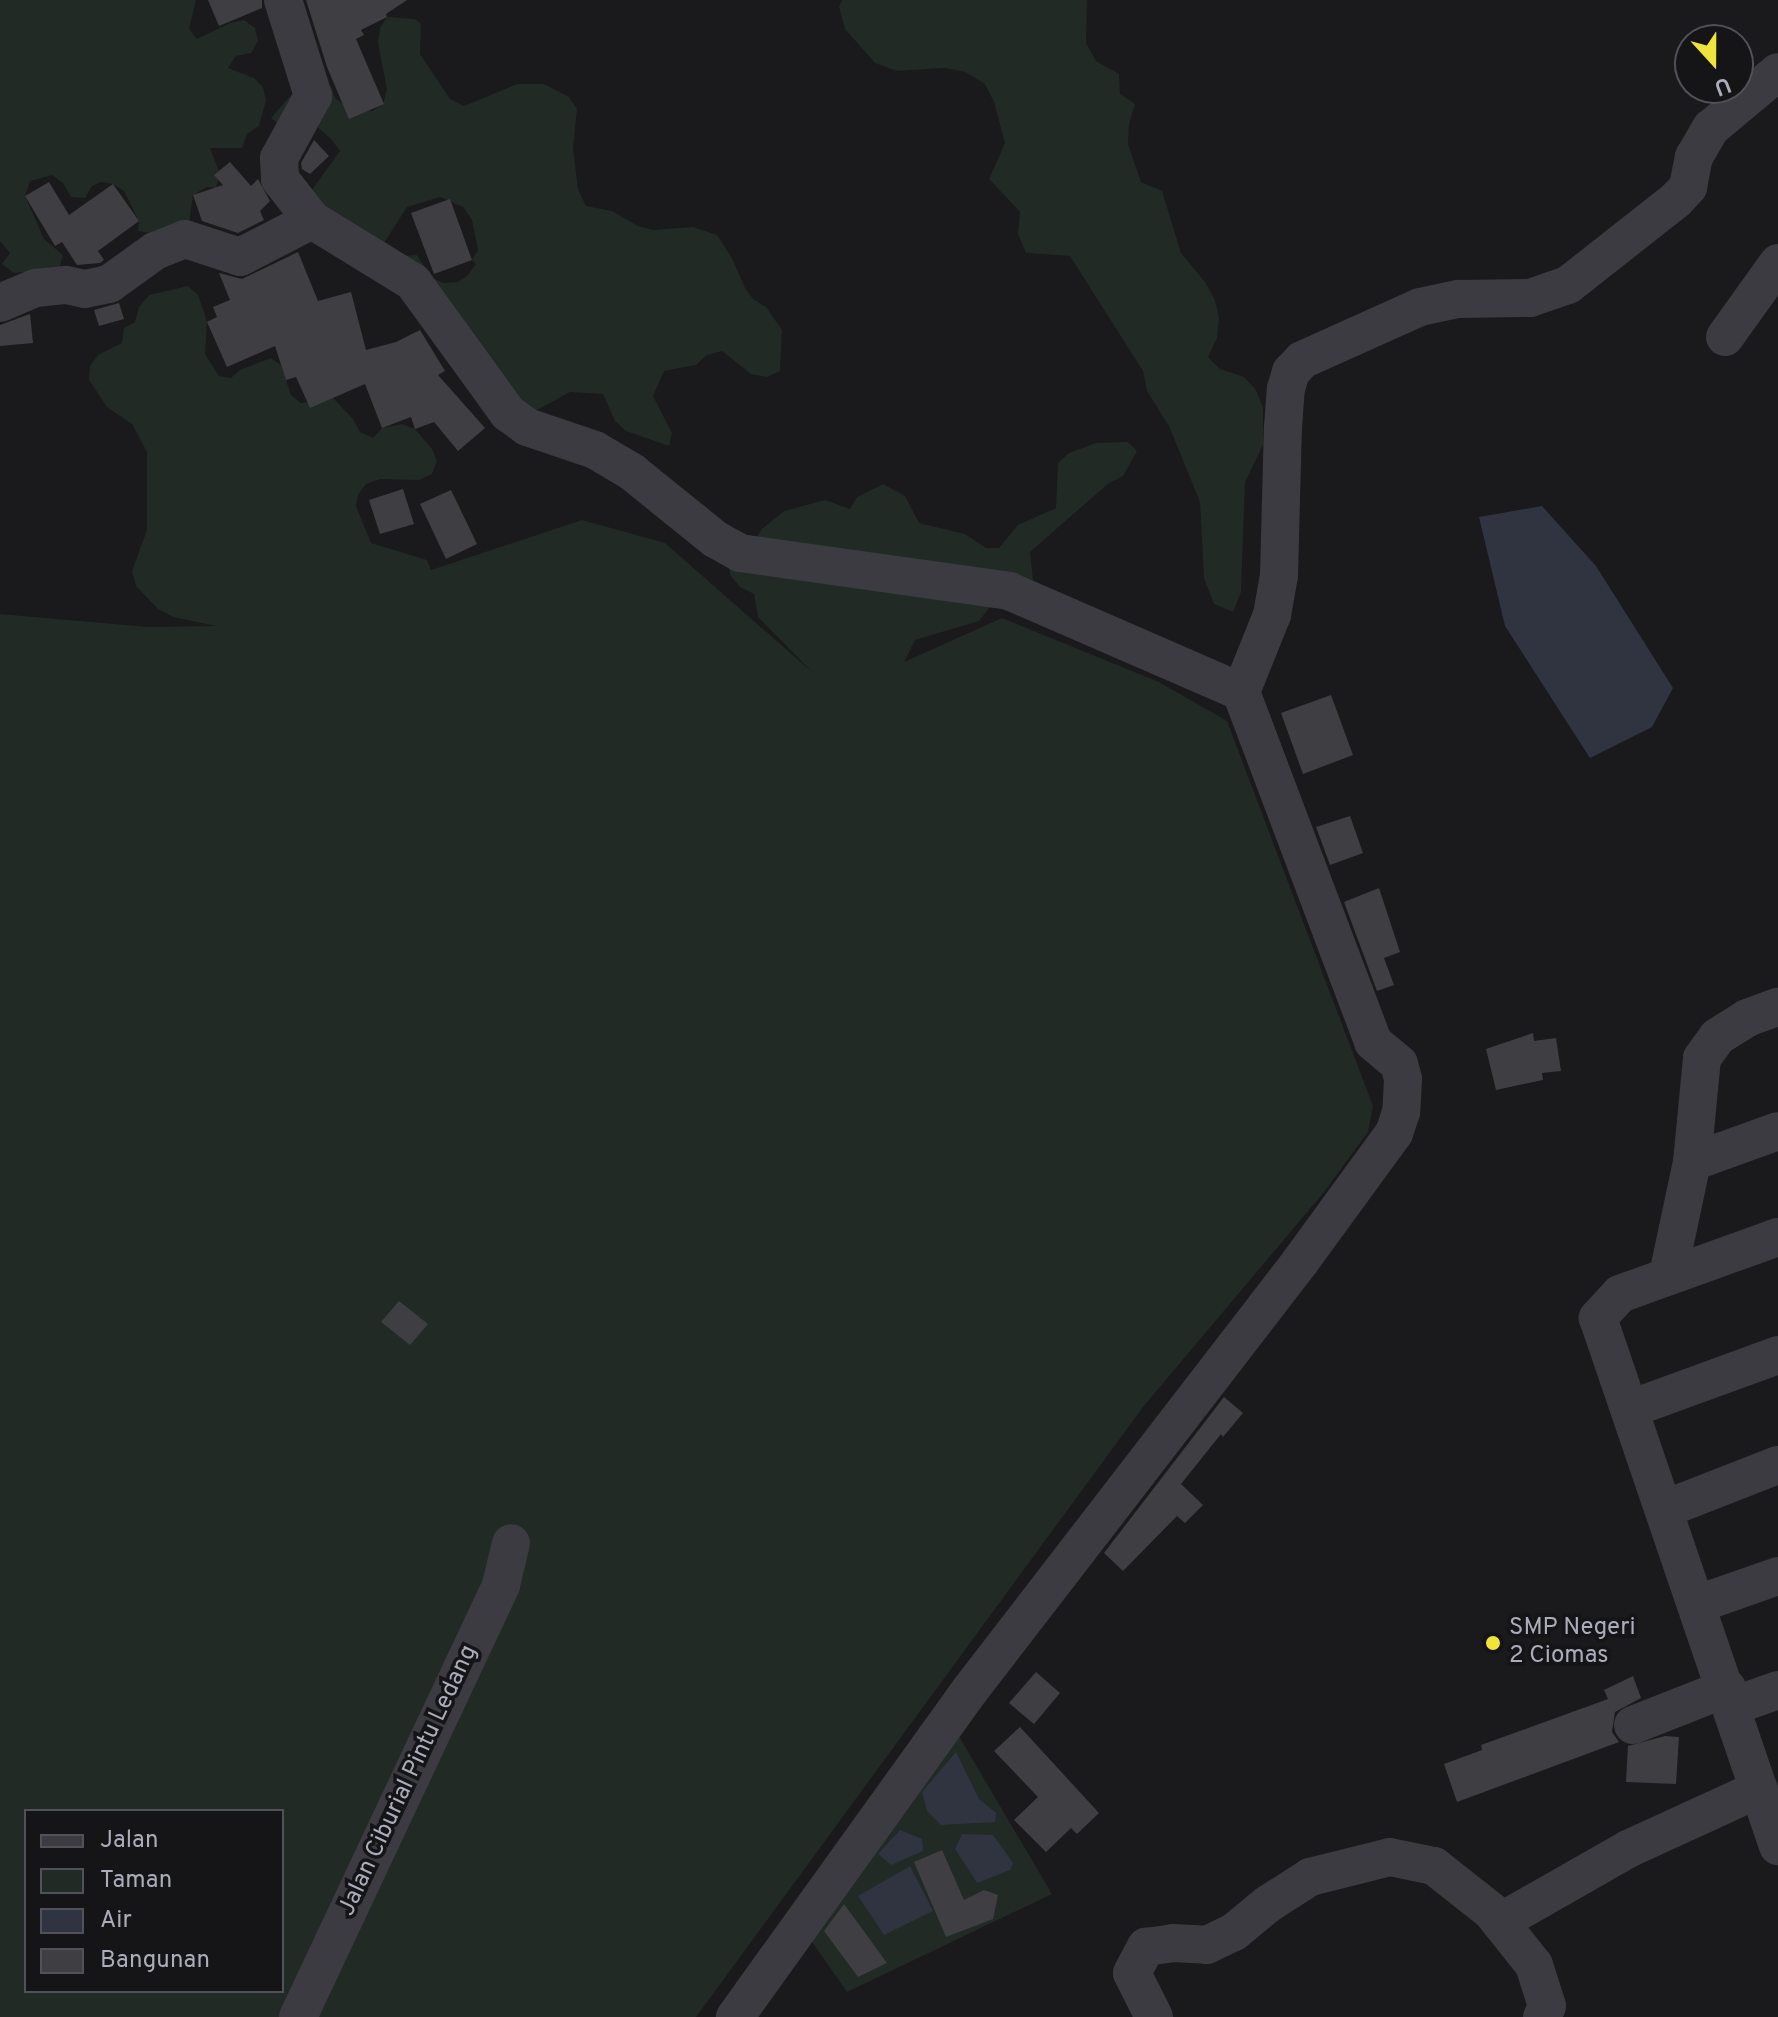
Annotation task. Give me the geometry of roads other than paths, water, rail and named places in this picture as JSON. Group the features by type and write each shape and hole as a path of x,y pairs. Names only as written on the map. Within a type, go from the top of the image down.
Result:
{"street":[{"path":"283,0 313,96 283,148 277,166 280,179 312,220 413,282 508,413 527,427 595,450 632,472 715,539 740,553 1009,591 1241,692"},
{"path":"735,2017 970,1690 1300,1262 1394,1133 1401,1112 1403,1079 1399,1064 1373,1042 1241,692 1272,615 1279,576 1285,402 1291,372 1302,360 1420,307 1459,299 1530,298 1568,285 1676,200 1688,187 1694,157 1711,128 1778,72"},
{"path":"0,303 36,288 66,285 85,289 109,284 155,251 185,239 240,257 312,220"},
{"path":"1725,337 1778,263"},
{"path":"1668,1275 1692,1162 1702,1058 1717,1037 1747,1018 1778,1007"},
{"path":"1692,1162 1778,1131"},
{"path":"1500,1922 1628,1849 1771,1815 1598,1318 1620,1294 1778,1237"},
{"path":"1630,1409 1778,1355"},
{"path":"1665,1509 1778,1465"},
{"name":"Jalan Ciburial Pintu Ledang","path":"298,2017 501,1585 511,1543"},
{"path":"1698,1604 1778,1576"},
{"path":"1633,1725 1730,1697 1778,1690"},
{"path":"1154,2017 1132,1973 1146,1947 1173,1943 1207,1945 1234,1932 1268,1904 1310,1877 1390,1857 1434,1866 1491,1911 1534,1965 1547,2006 1542,2017"}],"water":[{"path":"1542,506 1596,566 1673,688 1652,727 1590,758 1505,626 1479,517"},
{"path":"956,1752 979,1799 996,1813 995,1822 941,1825 927,1811 922,1792"},
{"path":"900,1830 922,1839 923,1851 891,1865 878,1854"},
{"path":"962,1834 993,1835 1013,1863 1010,1870 977,1883 955,1849"},
{"path":"910,1866 933,1911 884,1935 858,1896"}],"place":[{"name":"SMP Negeri 2 Ciomas","path":"1493,1643"}]}
